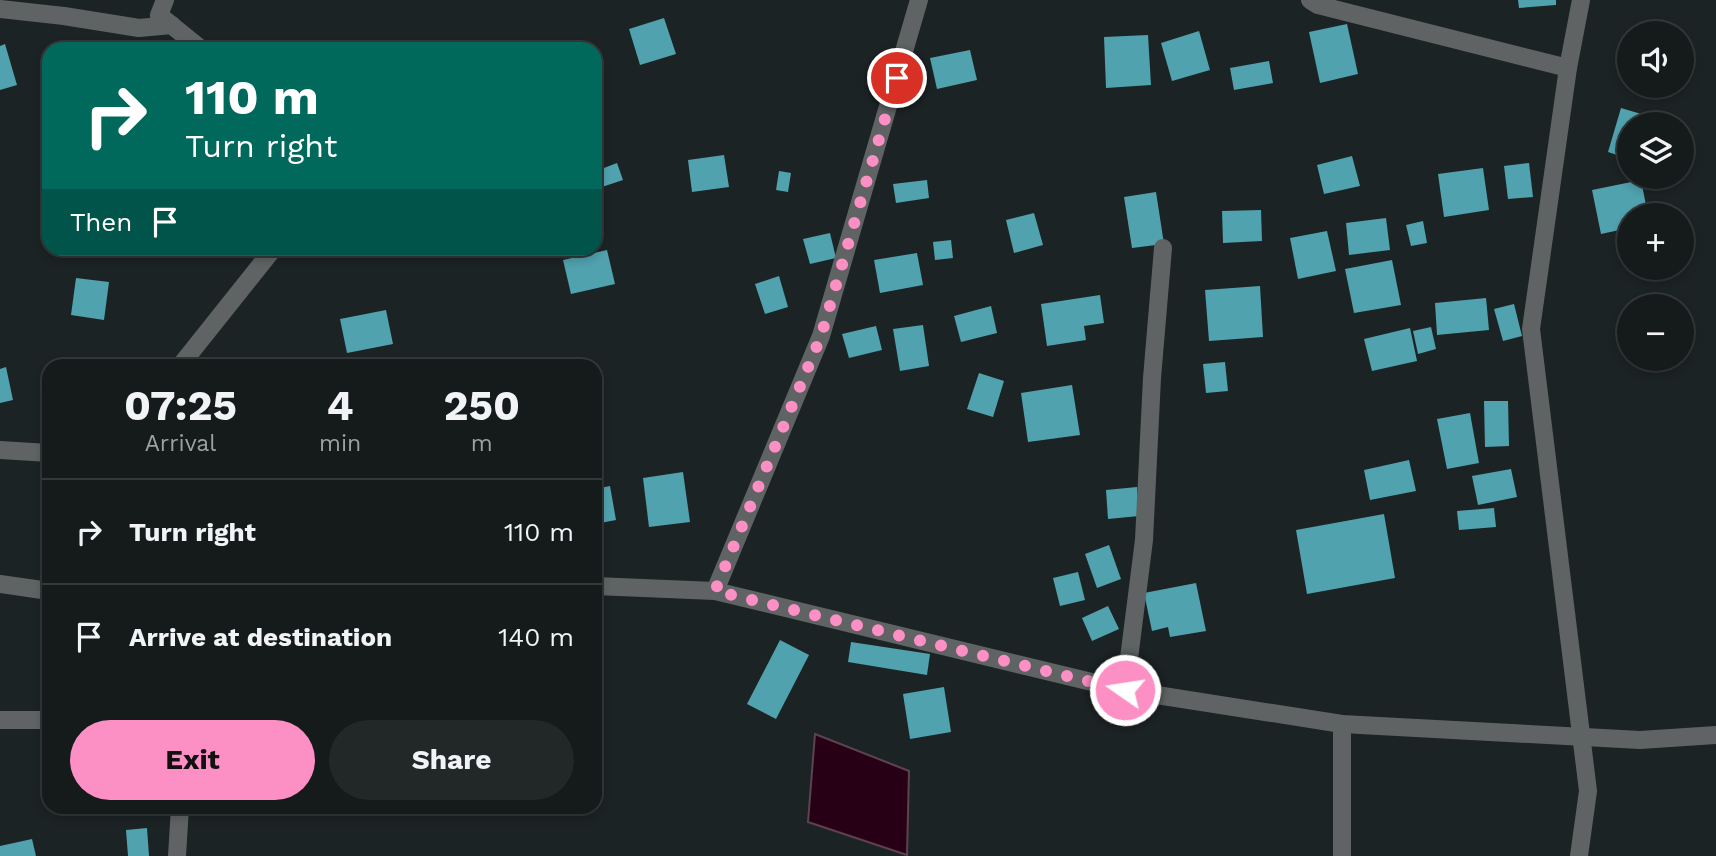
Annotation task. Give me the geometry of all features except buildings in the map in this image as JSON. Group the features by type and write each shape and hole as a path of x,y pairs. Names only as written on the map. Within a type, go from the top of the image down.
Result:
{"street":[{"path":"165,0 159,15 193,42"},
{"path":"715,591 821,336 919,0"},
{"path":"1310,0 1318,5 1568,68"},
{"path":"1578,856 1588,791 1531,329 1568,68 1581,0"},
{"path":"0,9 139,28 172,25"},
{"path":"1125,690 1144,540 1152,378 1163,248"},
{"path":"186,359 268,256"},
{"path":"0,450 42,453"},
{"path":"0,584 42,590"},
{"path":"602,586 715,591 1125,690 1342,724 1640,740 1716,736"},
{"path":"0,720 42,720"},
{"path":"1342,724 1342,856"},
{"path":"177,856 180,814"}],"shaded area":[{"path":"815,734 909,771 907,855 808,822"}],"route":[{"path":"897,78 821,336 715,591 1125,690"}]}
